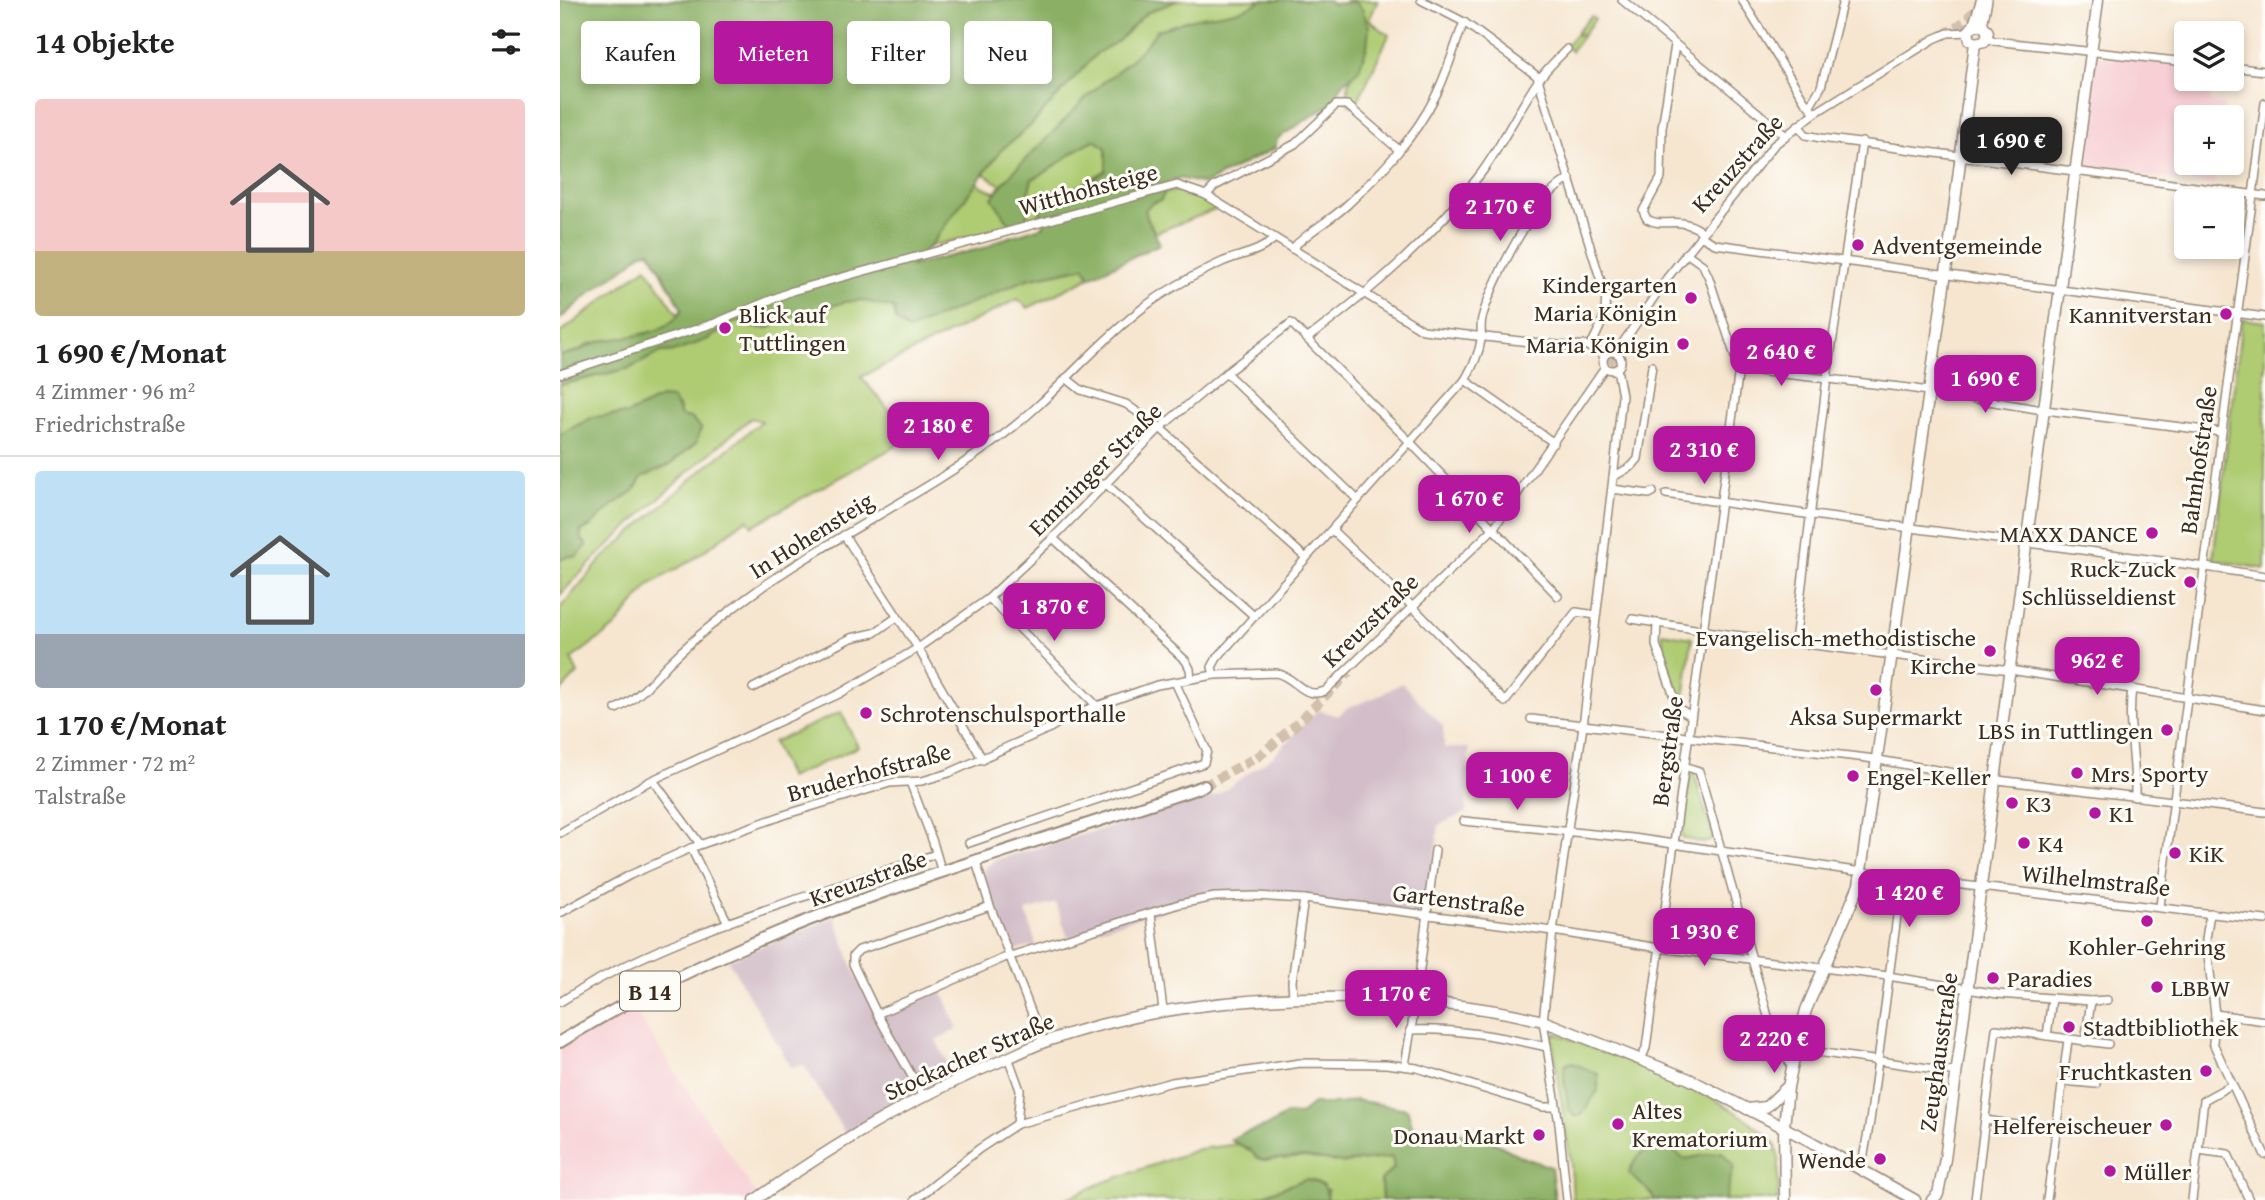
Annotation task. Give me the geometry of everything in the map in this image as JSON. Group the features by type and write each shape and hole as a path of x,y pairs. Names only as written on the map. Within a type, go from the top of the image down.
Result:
{"main road":[{"name":"Kreuzstraße","path":"560,1042 675,978 827,914 1204,786"}],"street":[{"path":"1420,0 1464,22 1531,69 1539,80 1606,304 1604,319 1590,347"},
{"path":"1622,0 1785,135"},
{"path":"1742,0 1815,113"},
{"path":"1810,105 1821,87 1843,0"},
{"path":"1975,27 1982,0"},
{"path":"1975,27 1987,29 1987,37 1982,43 1975,43 1969,38 1989,0"},
{"name":"Zeughausstraße","path":"1935,1197 1945,1159 1969,989 2098,0"},
{"path":"1292,248 1337,214 1377,177 1399,150 1435,98 1464,22"},
{"name":"Kreuzstraße","path":"1616,353 1686,253 1785,135 1815,113 1934,39 1975,27"},
{"path":"1987,37 1994,41 2174,61"},
{"path":"1785,1200 1784,1128 1787,1087 1800,1032 1822,968 1846,916 1861,872 1975,43"},
{"path":"1675,45 1662,128 1661,178 1643,211 1647,219 1653,222 1679,222 1715,244 2265,317"},
{"path":"1558,596 1308,338 1366,294 1410,255 1458,202 1503,142 1539,80 1567,49"},
{"path":"2244,69 2265,71"},
{"name":"Bahnhofstraße","path":"2160,906 2265,103"},
{"path":"1206,195 1215,186 1295,144 1336,105 1347,105 1399,150"},
{"path":"1798,125 1806,135 1812,136 2265,196"},
{"path":"1795,642 1827,378 1862,142"},
{"path":"1214,676 1212,667 1217,658 1465,380 1479,351 1481,323 1490,293 1517,242 1551,191 1570,178"},
{"name":"Witthohsteige","path":"560,374 715,323 792,291 1177,185 1206,195 1423,330 1590,347 1604,355"},
{"name":"In Hohensteig","path":"616,709 634,701 685,648 746,598 1004,435 1124,323 1166,290 1224,261 1265,248 1274,239"},
{"name":"Bergstraße","path":"1641,1060 1646,1048 1739,369 1709,278 1703,265 1686,253"},
{"name":"Emminger Straße","path":"560,833 653,780 839,694 918,648 989,598 1053,538 1160,428 1226,373 1291,323 1308,338"},
{"path":"1567,1200 1559,1124 1543,1021 1583,726 1622,396 1616,369 1621,361 1616,353 1604,355 1602,360 1605,367 1609,370 1616,369"},
{"path":"1613,477 1632,466 1637,459 1652,366"},
{"name":"Kreuzstraße","path":"1311,694 1325,691 1493,529 1605,367"},
{"path":"1739,369 1929,391 2045,410 2221,432"},
{"path":"1226,373 1358,500"},
{"path":"1066,378 1081,390 1126,404 1160,428 1306,558"},
{"path":"1465,380 1554,443"},
{"path":"1105,483 1254,616"},
{"path":"1612,489 1648,495 1653,492"},
{"path":"1666,494 1810,516 2265,576"},
{"path":"1332,530 1413,607 1505,702 1576,612 1596,615"},
{"path":"844,535 918,648 983,760"},
{"path":"1053,538 1186,661 1191,679"},
{"path":"989,598 1098,707"},
{"path":"753,688 851,638 874,633 897,617"},
{"path":"1632,619 1703,631 2010,670 2265,710"},
{"path":"1657,624 1656,645 1678,708 1691,716"},
{"name":"Bruderhofstraße","path":"560,913 630,875 700,844 890,783 940,776 983,760 1072,715 1157,685 1214,676 1276,673 1282,674 1311,694"},
{"path":"969,842 1204,763 1207,751 1175,682"},
{"path":"2132,688 2129,713 2135,773 2134,797"},
{"path":"1531,719 1688,736 1877,760 1996,780 2265,812"},
{"path":"1684,766 1699,771 1775,1041 1792,1066"},
{"path":"653,780 700,844"},
{"path":"910,782 942,873"},
{"name":"Wilhelmstraße","path":"1464,821 1721,850 1902,878 2265,920"},
{"path":"691,848 727,923"},
{"path":"1405,1065 1435,850"},
{"path":"560,1002 653,952 727,923 936,854"},
{"path":"976,862 990,906 1043,1042"},
{"path":"1861,1170 1902,878"},
{"name":"Gartenstraße","path":"877,1014 1010,956 1179,904 1215,897 1304,899 1969,989 2052,998 2107,1000"},
{"path":"1293,997 1292,982 1304,899"},
{"path":"923,1096 877,1014 853,964 855,952 990,906"},
{"path":"2210,913 2206,939 2215,1014 2213,1043 2264,1155"},
{"path":"1151,914 1163,1010"},
{"name":"Stockacher Straße","path":"755,1200 832,1147 923,1096 1043,1042 1163,1010 1293,997 1416,1000 1543,1021 1689,1079 1915,1200"},
{"path":"2047,1036 2052,998"},
{"path":"2085,1042 2091,1001"},
{"path":"2215,1014 2265,1021"},
{"path":"1410,1030 1427,1029 1498,1036 1547,1047"},
{"path":"1975,1200 1996,1029 2108,1044"},
{"path":"1775,1041 1790,1043 1800,1032"},
{"path":"2047,1200 2068,1040"},
{"path":"1796,1049 1956,1072"},
{"path":"1009,1057 1020,1090 1017,1124"},
{"path":"915,1200 979,1149 1017,1124 1161,1084 1300,1063 1405,1065 1543,1107 1555,1107"},
{"path":"2063,1081 2096,1084"},
{"path":"2192,1200 2204,1100 2231,1085"},
{"path":"1747,1110 1766,1107 1787,1087"},
{"path":"1985,1120 2057,1131"},
{"path":"2198,1150 2228,1154 2249,1200"}],"shaded area":[{"path":"2094,56 2174,64 2174,91 2211,91 2210,102 2225,104 2174,105 2174,175 2215,175 2214,185 2079,168"},
{"path":"1402,683 1443,726 1444,748 1469,748 1466,812 1439,825 1427,915 1304,899 1214,896 1068,938 1056,903 1026,911 1036,945 1017,950 1010,948 983,879 985,868 995,860 1216,796 1273,756 1318,710 1338,716 1347,708"},
{"path":"835,917 851,963 875,1014 941,988 958,1029 936,1040 954,1076 913,1095 846,1135 804,1065 791,1067 728,960"},
{"path":"631,1005 756,1194 748,1200 563,1200 560,1197 560,1046"}],"green space":[{"path":"560,0 1179,0 1146,13 1118,41 1097,53 1030,126 1001,150 930,246 911,266 987,247 997,241 1044,226 1040,210 1043,200 1069,194 1106,171 1106,148 1094,140 1032,179 1027,198 1027,222 1012,227 992,198 1025,160 1089,95 1139,52 1157,30 1189,20 1235,11 1262,0 1328,0 1332,4 1355,2 1362,9 1369,27 1367,47 1359,69 1342,85 1333,102 1277,139 1275,148 1204,184 1179,178 1168,182 1161,200 1145,209 1160,244 1090,277 1085,267 1027,279 908,330 896,321 894,308 861,300 784,318 770,328 756,328 737,321 708,339 677,351 661,352 630,368 560,385 560,356 598,342 658,330 676,318 682,309 650,251 640,254 560,319"},
{"path":"1179,0 1262,0 1235,11 1189,20 1157,30 1133,59 1103,82 1001,185 984,174 1001,150 1030,126 1097,53 1118,41 1146,13"},
{"path":"1346,0 1378,0 1369,20 1389,35 1355,107 1348,104 1348,86 1364,57 1367,40 1363,24 1345,3"},
{"path":"1591,16 1595,19 1571,51 1565,46 1576,34 1580,35 1577,32"},
{"path":"1094,140 1106,148 1106,170 1040,210 1043,218 1027,222 1027,197 1032,179"},
{"path":"976,183 1004,197 1012,227 930,246"},
{"path":"1180,190 1205,200 1217,209 1155,233 1145,209 1161,200 1164,193"},
{"path":"646,267 679,316 662,329 626,339 588,344 578,351 560,356 560,333"},
{"path":"1086,267 1090,277 1028,308 1018,299 861,377 912,437 752,526 747,519 692,560 649,585 615,627 571,659 578,673 560,692 560,608 602,559 762,421 751,418 629,526 560,595 560,560 587,545 581,538 581,531 634,491 641,477 669,465 696,443 701,428 681,416 678,406 660,398 628,414 612,415 560,434 560,385 630,368 661,352 677,351 737,321 756,328 844,302 861,300 894,308 896,321 908,330 1027,279"},
{"path":"2242,319 2265,322 2265,569 2213,560"},
{"path":"660,398 673,399 681,416 691,418 701,428 696,443 669,465 642,477 634,491 581,531 581,538 587,546 576,557 569,556 560,560 560,434 593,417 628,414"},
{"path":"1662,633 1692,638 1684,699 1680,699 1666,659"},
{"path":"841,712 858,747 789,778 773,742"},
{"path":"1694,773 1713,837 1711,841 1703,843 1682,838 1691,774"},
{"path":"1555,1033 1678,1081 1713,1098 1748,1120 1776,1146 1779,1159 1778,1200 1573,1200 1571,1165 1552,1038"},
{"path":"1571,1062 1598,1074 1598,1090 1582,1115 1575,1117 1568,1108 1564,1076 1565,1065"},
{"path":"1355,1100 1407,1109 1413,1130 1421,1142 1439,1141 1456,1131 1484,1137 1522,1157 1551,1167 1555,1200 1382,1200 1381,1180 1394,1168 1392,1157 1342,1163 1306,1157 1263,1160 1257,1158 1249,1149 1230,1140 1271,1124 1286,1114 1299,1115 1313,1104 1340,1104"},
{"path":"1662,1143 1684,1159 1722,1152 1734,1166 1725,1200 1655,1200 1629,1173 1641,1154"},
{"path":"1239,1144 1264,1160 1306,1157 1342,1163 1393,1157 1394,1168 1381,1180 1382,1200 1327,1200 1328,1190 1291,1184 1251,1200 1063,1200 1102,1183 1199,1149"},
{"path":"1305,1179 1322,1185 1326,1190 1327,1200 1251,1200"}],"tunnel":[{"path":"1943,35 1960,25 1982,4"},
{"path":"1600,375 1621,345"},
{"path":"1204,786 1259,756 1297,724 1349,672"}],"place":[{"name":"Adventgemeinde","path":"1858,245"},
{"name":"Kindergarten Maria Königin","path":"1691,298"},
{"name":"Kannitverstan","path":"2226,314"},
{"name":"Blick auf Tuttlingen","path":"725,328"},
{"name":"Maria Königin","path":"1683,344"},
{"name":"MAXX DANCE","path":"2152,533"},
{"name":"Ruck-Zuck Schlüsseldienst","path":"2190,582"},
{"name":"Evangelisch-methodistische Kirche","path":"1990,651"},
{"name":"Aksa Supermarkt","path":"1876,690"},
{"name":"Schrotenschulsporthalle","path":"866,713"},
{"name":"LBS in Tuttlingen","path":"2167,730"},
{"name":"Mrs. Sporty","path":"2077,773"},
{"name":"Engel-Keller","path":"1853,776"},
{"name":"K3","path":"2012,803"},
{"name":"K1","path":"2095,813"},
{"name":"K4","path":"2024,843"},
{"name":"KiK","path":"2175,853"},
{"name":"Kohler-Gehring","path":"2147,921"},
{"name":"Paradies","path":"1993,978"},
{"name":"LBBW","path":"2157,987"},
{"name":"Stadtbibliothek","path":"2069,1027"},
{"name":"Fruchtkasten","path":"2206,1071"},
{"name":"Altes Krematorium","path":"1618,1124"},
{"name":"Helfereischeuer","path":"2166,1125"},
{"name":"Donau Markt","path":"1539,1135"},
{"name":"Wende","path":"1880,1159"},
{"name":"Müller","path":"2110,1171"}]}
